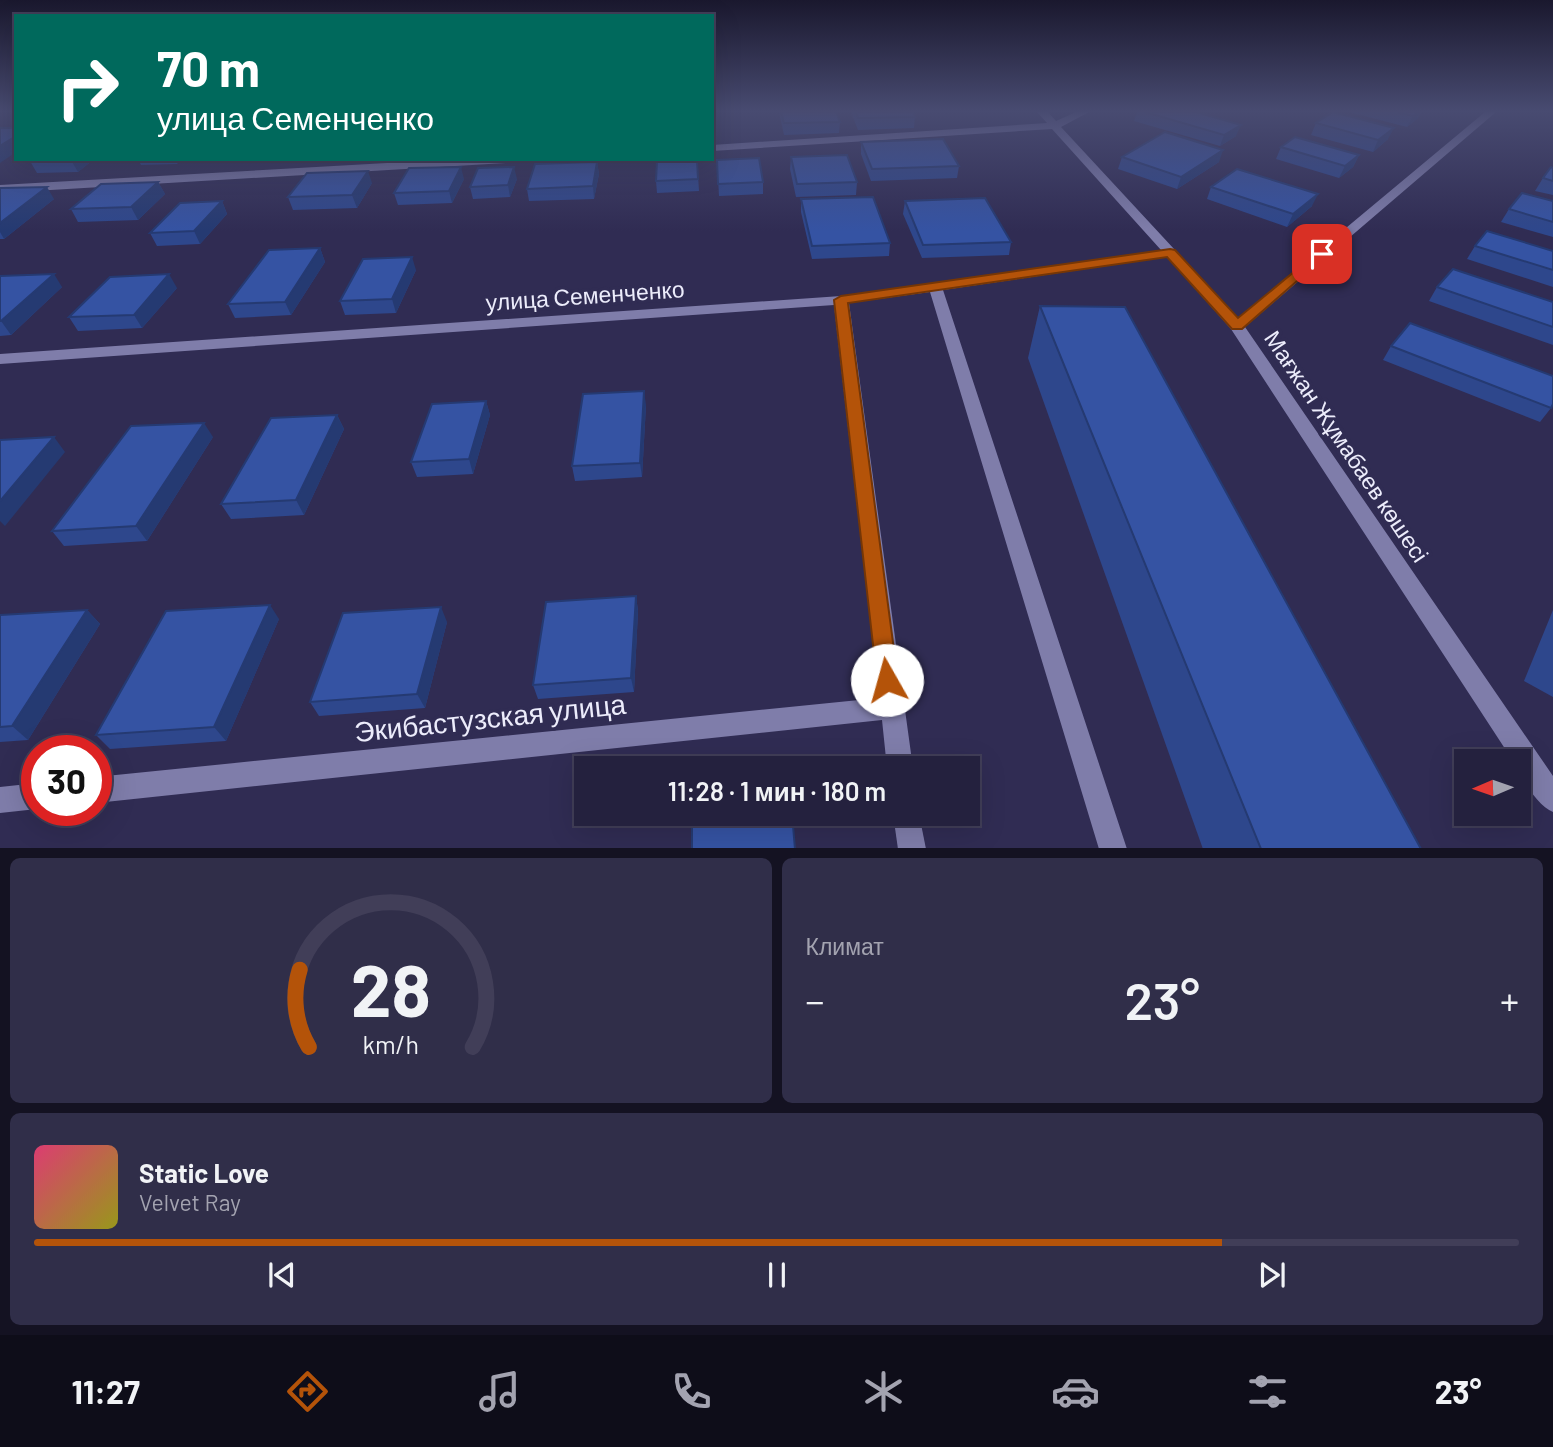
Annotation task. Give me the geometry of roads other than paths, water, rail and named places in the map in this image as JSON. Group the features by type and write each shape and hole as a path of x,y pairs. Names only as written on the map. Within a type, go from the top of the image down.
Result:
{"street":[{"name":"Мағжан Жұмабаев көшесі","path":"1078,152 1237,326 1553,799"},
{"path":"1237,326 1445,152"},
{"path":"0,189 486,161"},
{"name":"улица Семенченко","path":"0,359 841,300 1170,253"},
{"path":"935,286 1114,848"},
{"path":"841,300 898,756"},
{"name":"Экибастузская улица","path":"112,788 891,708"},
{"path":"0,800 21,798"},
{"path":"908,826 912,848"}]}
